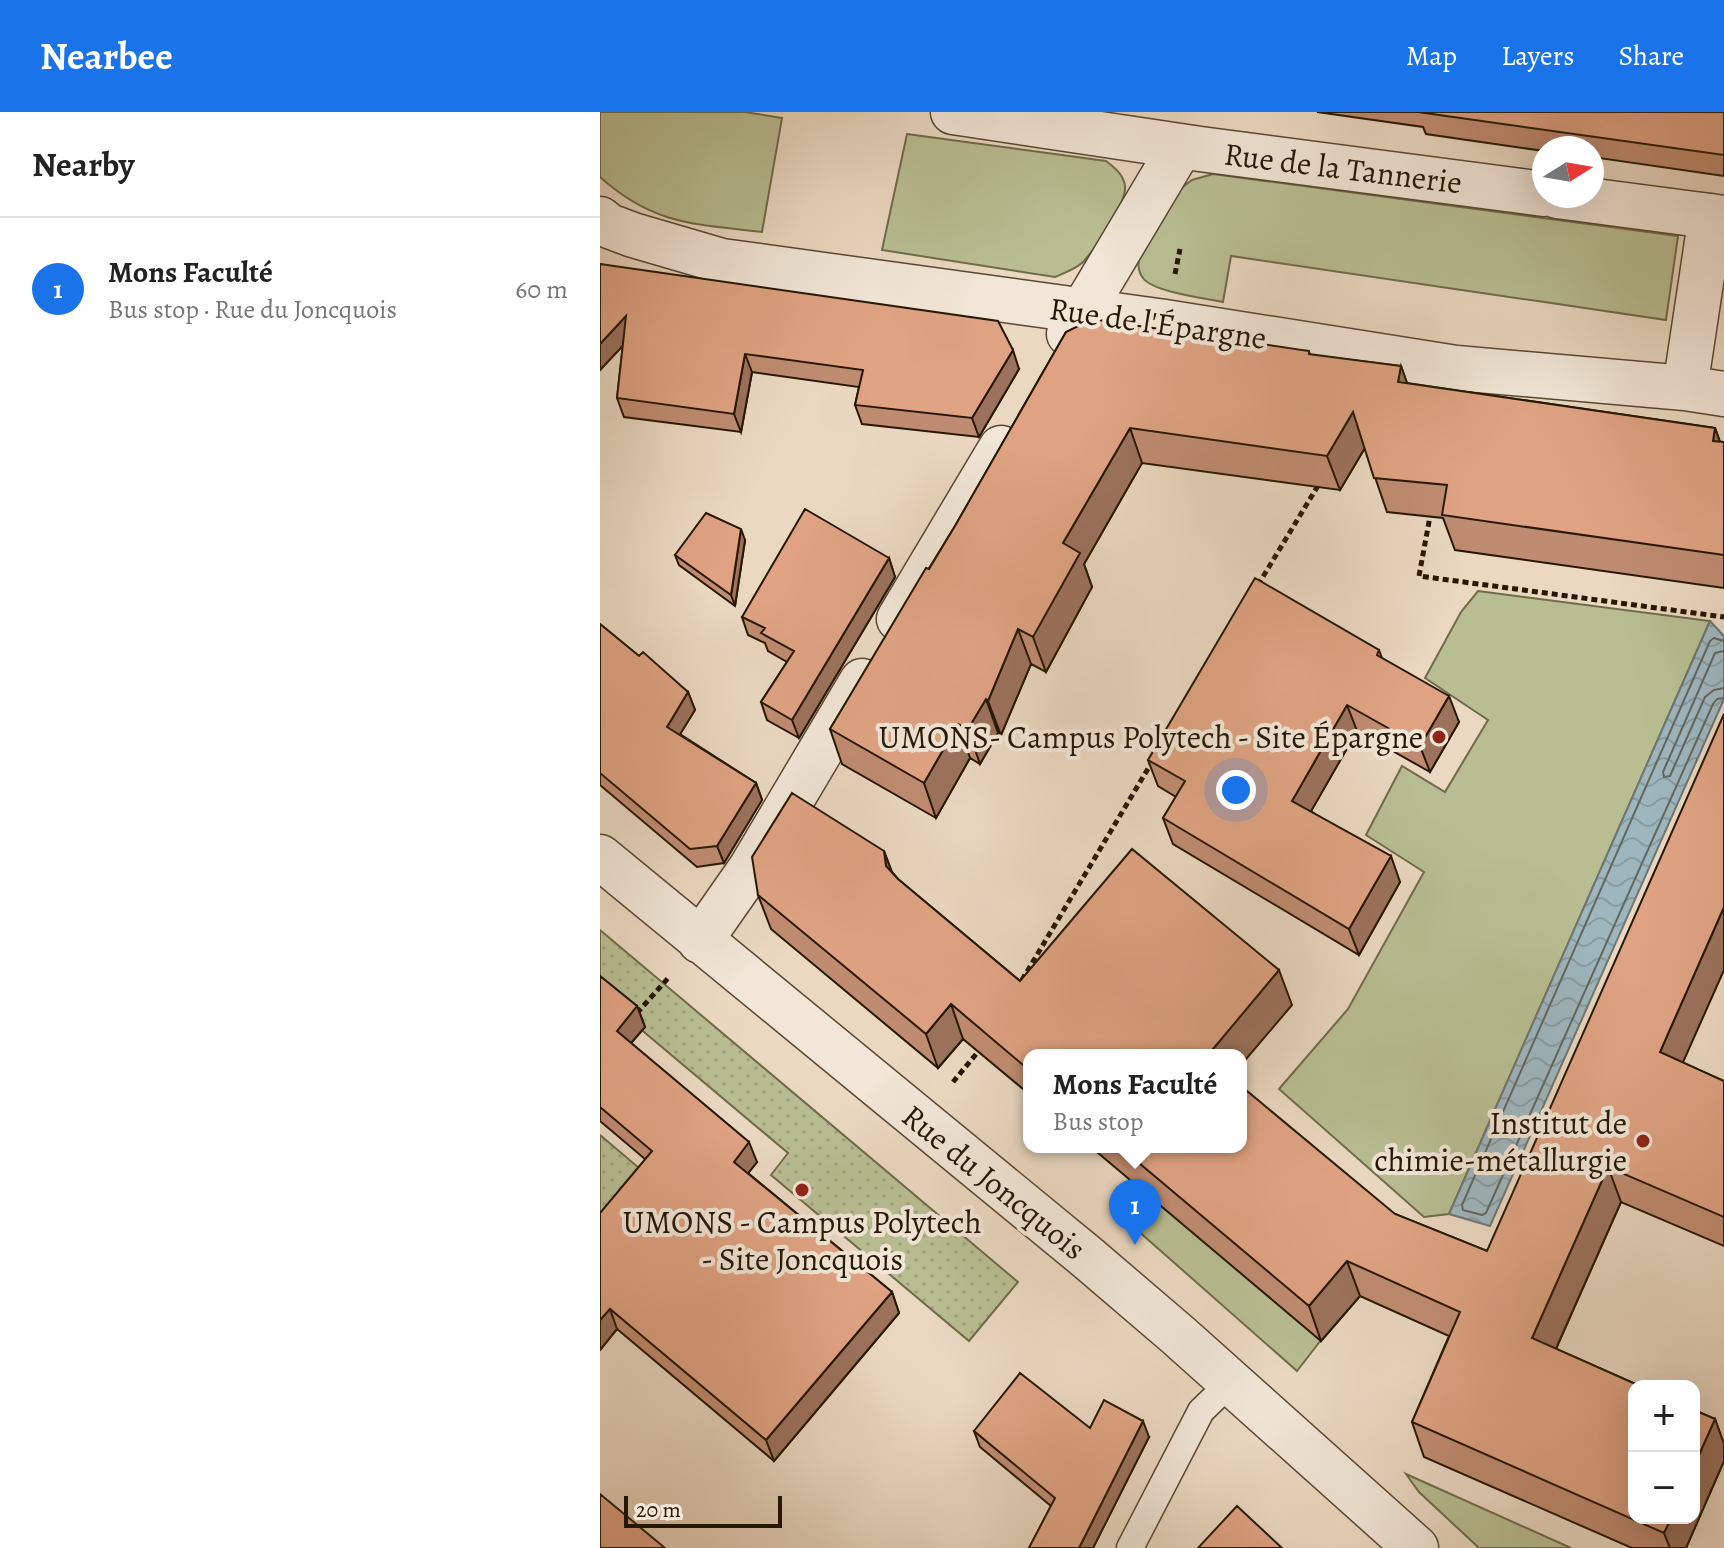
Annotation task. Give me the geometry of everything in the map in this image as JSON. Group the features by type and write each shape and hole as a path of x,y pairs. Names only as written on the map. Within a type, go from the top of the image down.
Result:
{"street":[{"name":"Rue de la Tannerie","path":"953,112 1532,192"},
{"path":"1050,366 1181,146"},
{"path":"1604,202 1717,217 1704,391"},
{"name":"Rue de l'Épargne","path":"600,219 633,235 722,261 1165,322 1456,368 1704,391"},
{"path":"700,941 751,868 1018,420"},
{"name":"Rue du Joncquois","path":"600,857 1088,1258 1416,1548"}],"lane":[{"path":"1130,1548 1201,1411 1230,1383"}],"path":[{"path":"1251,598 1324,475"},
{"path":"1432,500 1419,576 1724,617"},
{"path":"1014,993 1153,761"},
{"path":"632,1019 700,941"},
{"path":"921,1122 990,1034"}],"green space":[{"path":"600,112 745,112 782,118 762,232 676,220 638,205 619,193 600,177"},
{"path":"907,134 1106,161 1123,178 1124,194 1109,226 1088,256 1077,267 1055,277 882,250"},
{"path":"1213,174 1678,236 1666,320 1231,256 1223,302 1168,291 1149,283 1140,272 1140,253 1180,189 1192,180"},
{"path":"1478,591 1710,621 1449,1214 1424,1217 1279,1089 1348,1009 1424,872 1366,835 1402,766 1445,792 1488,720 1425,678 1461,612"},
{"path":"600,930 1018,1282 969,1341 771,1175 788,1153 600,995"},
{"path":"600,1135 639,1168 600,1214"},
{"path":"1149,1195 1321,1340 1297,1371 1128,1222"},
{"path":"1406,1474 1571,1548 1479,1548 1419,1492"}],"water":[{"path":"1710,621 1724,636 1724,699 1490,1226 1449,1214"}],"building":[{"path":"1418,112 1724,112 1724,155"},
{"path":"600,264 998,321 1013,350 972,418 855,405 863,370 745,354 734,414 617,398 626,316 600,344"},
{"path":"1092,319 1401,366 1398,382 1715,428 1713,441 1724,442 1724,555 1442,515 1447,485 1374,478 1353,412 1327,456 1130,428 1063,543 1080,553 1033,637 1018,629 988,701 986,699 968,729 958,724 924,783 830,729 926,568 929,569 955,526 1066,332"},
{"path":"805,509 889,558 792,720 761,702 794,651 761,633 765,628 742,617"},
{"path":"706,513 741,529 731,595 675,555"},
{"path":"1255,578 1379,650 1377,655 1449,696 1420,746 1347,705 1292,801 1391,856 1349,929 1163,818 1185,781 1148,760"},
{"path":"600,624 639,656 643,652 688,692 667,727 756,783 717,846 690,849 600,773"},
{"path":"1724,714 1724,907 1660,1052 1724,1081 1724,1217 1608,1167 1532,1338 1628,1381 1628,1517 1412,1422 1460,1312 1347,1261 1309,1306 1127,1153 1247,1153 1247,1091 1395,1214 1487,1251"},
{"path":"792,793 884,851 886,866 898,879 1020,981 1132,849 1279,970 1213,1049 1023,1049 1023,1065 951,1004 926,1034 758,895 752,857"},
{"path":"600,976 637,1006 617,1031 749,1142 734,1162 892,1292 766,1440 610,1309 600,1320 600,1213 652,1151 600,1107"},
{"path":"1020,1373 1090,1428 1104,1400 1143,1421 1079,1548 1029,1548 1055,1498 974,1431"},
{"path":"1700,1413 1715,1419 1700,1453"},
{"path":"600,1494 665,1548 600,1548"},
{"path":"1237,1506 1282,1548 1198,1548"},
{"path":"1644,1524 1668,1524 1664,1533"}],"place":[{"name":"UMONS- Campus Polytech - Site Épargne","path":"1439,737"},
{"name":"Institut de chimie-métallurgie","path":"1643,1141"},
{"name":"UMONS - Campus Polytech - Site Joncquois","path":"802,1190"},
{"name":"Mons Faculté","path":"1135,1245"}]}
